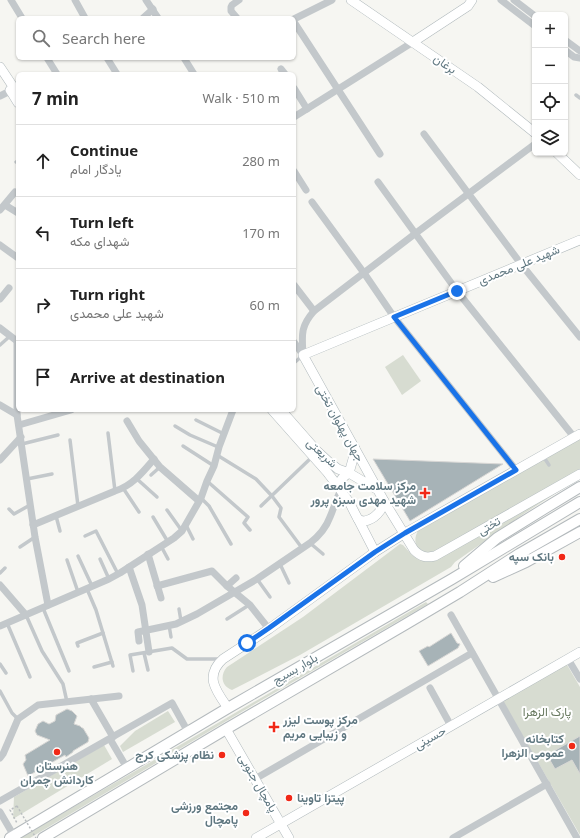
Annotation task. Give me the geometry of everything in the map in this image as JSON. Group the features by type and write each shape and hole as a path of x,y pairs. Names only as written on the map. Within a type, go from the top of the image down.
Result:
{"main road":[{"path":"443,583 497,538 580,487"},
{"name":"بلوار بسیج","path":"15,835 228,708 452,579 580,502"},
{"name":"بلوار بسیج","path":"43,838 226,729 377,642 460,592 519,554 580,519"},
{"path":"460,592 526,562 580,532"}],"street":[{"path":"11,0 21,16"},
{"path":"75,0 84,16"},
{"path":"146,0 157,16"},
{"path":"235,16 231,11 231,7 239,0"},
{"path":"296,18 332,0"},
{"name":"برغان","path":"351,0 478,87 532,131"},
{"path":"296,116 468,6 472,0"},
{"path":"501,0 532,24"},
{"path":"514,0 532,14"},
{"path":"145,16 153,9"},
{"path":"296,25 380,154"},
{"path":"568,42 580,52"},
{"path":"568,52 574,57 580,58"},
{"path":"48,60 56,72"},
{"path":"108,60 116,72"},
{"path":"185,60 193,72"},
{"path":"0,67 14,91"},
{"path":"0,75 14,91"},
{"path":"0,96 14,91"},
{"path":"296,91 308,109"},
{"path":"424,134 521,264 580,337"},
{"path":"303,355 302,336 304,325 314,311 468,193 532,146"},
{"path":"560,156 580,175"},
{"path":"296,175 306,190"},
{"path":"228,708 217,691 213,674 218,664 224,659 375,552 405,533 577,435 457,291 378,182"},
{"path":"15,192 2,208 16,212"},
{"path":"312,202 394,317 516,470"},
{"name":"شهید علی محمدی","path":"303,355 580,240"},
{"path":"0,245 16,257"},
{"path":"0,299 9,288"},
{"path":"296,288 314,311"},
{"path":"0,328 16,340"},
{"path":"296,345 303,355"},
{"name":"جهان پهلوان تختی","path":"303,355 384,501"},
{"path":"0,405 17,415 45,606"},
{"path":"19,425 64,412"},
{"path":"0,626 109,579 174,538 184,528 200,500 214,466 232,412"},
{"name":"شریعتی","path":"274,412 341,490 349,502 375,552"},
{"name":"شریعتی","path":"283,412 317,451 338,469 349,473 355,448"},
{"path":"127,421 139,441 160,467 200,500"},
{"path":"0,460 21,440"},
{"path":"33,524 119,490 137,478 154,459"},
{"path":"139,641 138,632 169,625 198,614 257,579 310,543 324,529 330,518 337,496 341,490 339,483 349,473 378,490"},
{"name":"تختی","path":"405,533 414,550 418,554 423,557 436,556 580,474"},
{"path":"384,501 405,533"},
{"path":"358,519 364,521 371,519 382,510 384,501"},
{"path":"148,554 161,598"},
{"path":"129,567 142,605 146,631 146,652"},
{"path":"157,586 212,571 250,605 269,628"},
{"path":"227,586 236,578"},
{"path":"0,586 26,615"},
{"path":"451,615 578,838"},
{"name":"حسینی","path":"256,838 580,652"},
{"path":"255,779 472,653"},
{"path":"568,659 580,679"},
{"path":"430,688 451,726"},
{"path":"0,758 18,719 38,705 119,696"},
{"path":"92,699 127,768"},
{"path":"0,802 172,703 188,732"},
{"name":"پامچال جنوبی","path":"226,729 289,838"},
{"path":"453,838 547,784"},
{"path":"0,812 15,835"}],"lane":[{"path":"576,95 580,98"},
{"path":"0,345 10,336"},
{"path":"296,360 303,355"},
{"path":"196,420 224,434"},
{"path":"175,426 218,451 256,479 281,508 279,517 302,548"},
{"path":"108,433 119,490 139,512"},
{"path":"21,440 58,435"},
{"path":"70,440 78,506"},
{"path":"183,446 214,466"},
{"path":"542,455 548,465"},
{"path":"261,506 313,456"},
{"path":"151,475 160,467"},
{"path":"27,479 52,474"},
{"path":"137,478 157,497"},
{"path":"207,481 248,517 244,523 250,530"},
{"path":"200,500 209,506 231,544"},
{"path":"9,509 14,514 30,505"},
{"path":"167,510 193,539"},
{"path":"55,515 60,531"},
{"path":"153,517 165,544 168,559"},
{"path":"85,536 96,531 118,574"},
{"path":"20,547 35,537"},
{"path":"310,543 323,554"},
{"path":"78,556 113,664 94,667"},
{"path":"100,559 109,579"},
{"path":"67,560 78,592"},
{"path":"279,563 289,583"},
{"path":"0,573 5,568"},
{"path":"257,579 270,597"},
{"path":"227,619 250,605"},
{"path":"45,606 69,671"},
{"path":"179,609 181,621"},
{"path":"26,615 42,651 63,684 67,702"},
{"path":"7,623 30,677"},
{"path":"169,625 171,637"},
{"path":"78,646 77,643 103,633"},
{"path":"133,671 130,655 172,648 187,659 224,659"},
{"path":"146,652 148,670"},
{"path":"0,664 6,673"},
{"path":"1,694 12,713 18,719"}],"path":[{"path":"15,835 10,810 17,806 36,838"}],"green space":[{"path":"403,355 421,381 402,395 385,367"},
{"path":"580,439 580,469 432,553 424,552 417,547 415,539 418,531"},
{"path":"578,479 525,513 455,562 451,567 300,655 232,690 224,683 223,673 227,667 303,617 400,544 420,560 434,561"},
{"path":"426,602 428,604 255,704 30,838 20,838"},
{"name":"پارک الزهرا","path":"566,663 580,687 580,835 502,700"},
{"path":"168,711 175,722 123,752 120,746 135,731"},
{"path":"104,745 112,759 13,819 14,797"}],"building":[{"name":"مرکز سلامت جامعه شهید مهدی سبزه پرور","path":"373,459 503,464 410,521"},
{"path":"451,633 457,643 460,644 458,648 428,666 419,651 428,646 429,647"},
{"path":"67,709 72,711 77,716 74,724 83,728 89,738 88,742 66,757 65,755 28,776 23,764 26,760 25,755 50,740 37,735 35,731 38,724 43,721 49,724 55,721 56,715"},
{"name":"کتابخانه عمومی الزهرا","path":"580,736 580,774 572,760 555,769 547,755"}],"place":[{"name":"مرکز سلامت جامعه شهید مهدی سبزه پرور","path":"425,493"},
{"name":"بانک سپه","path":"562,557"},
{"name":"مرکز پوست لیزر و زیبایی مریم","path":"274,727"},
{"name":"کتابخانه عمومی الزهرا","path":"572,746"},
{"name":"هنرستان کاردانش چمران","path":"57,752"},
{"name":"نظام پزشکی کرج","path":"222,755"},
{"name":"پیتزا تاوینا","path":"289,798"},
{"name":"مجتمع ورزشی پامچال","path":"246,813"}],"route":[{"path":"247,643 375,552 405,533 516,470 394,317 457,291"}]}
